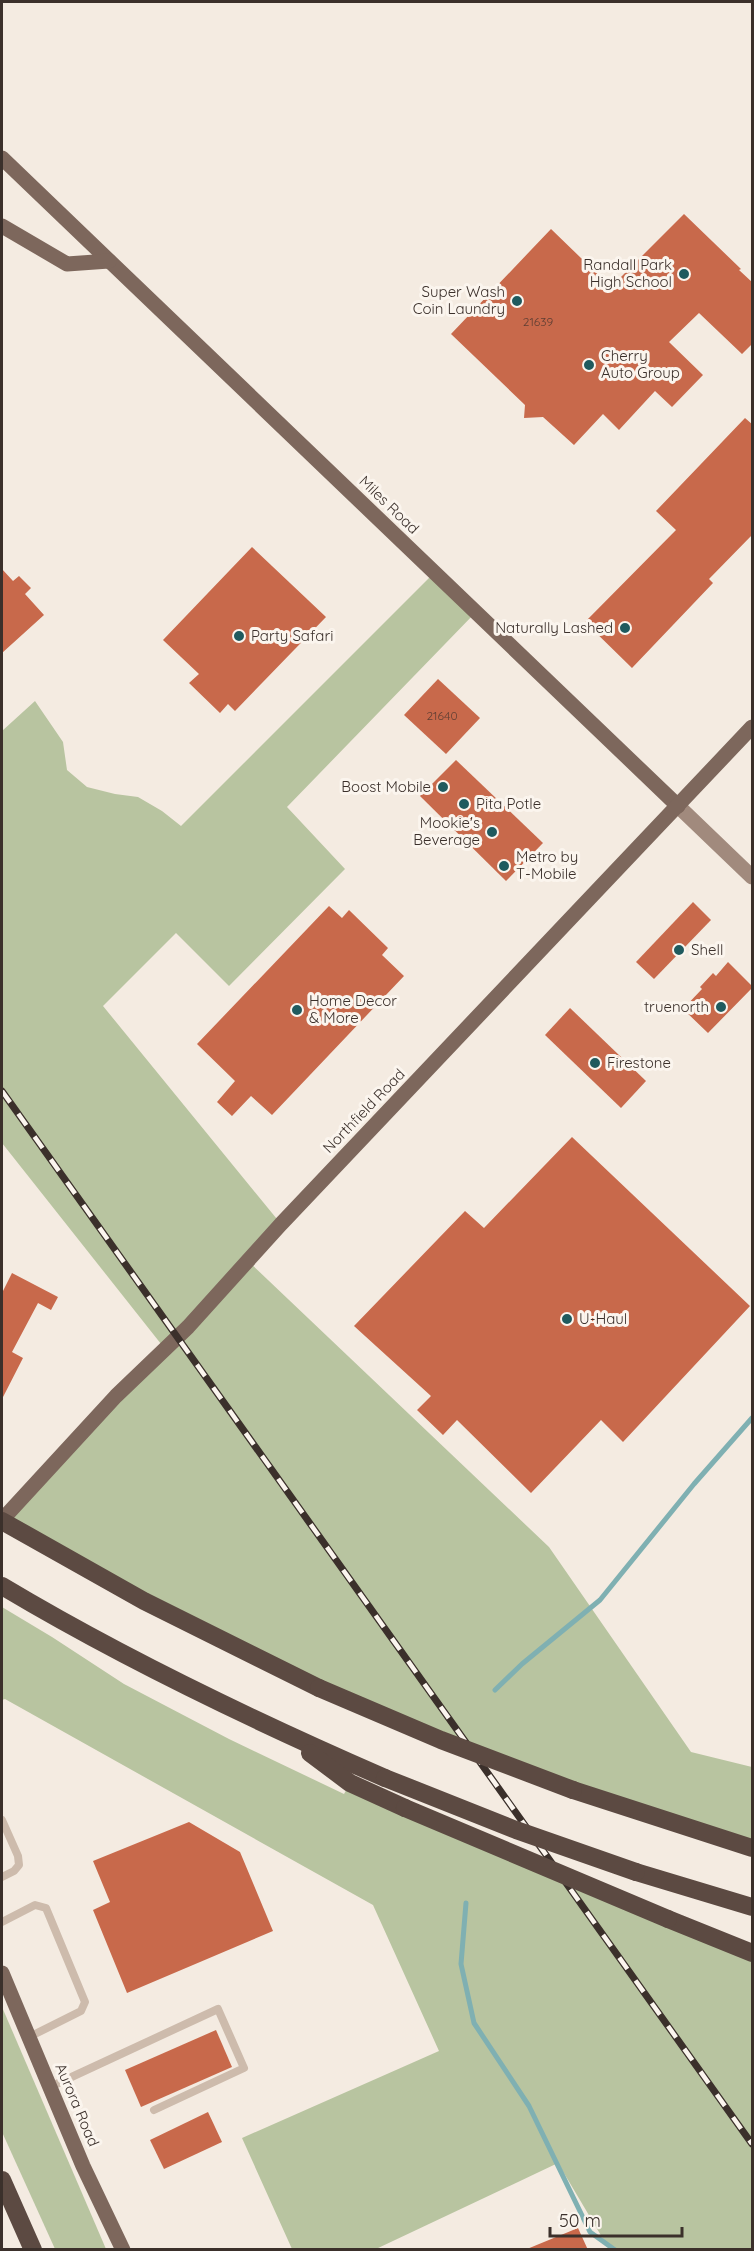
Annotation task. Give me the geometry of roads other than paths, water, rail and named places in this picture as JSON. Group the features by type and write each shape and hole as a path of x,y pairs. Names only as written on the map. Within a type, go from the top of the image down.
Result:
{"highway":[{"path":"2,1520 105,1580 222,1642 319,1688 441,1740 573,1790 753,1848"},
{"path":"2,1586 146,1666 282,1732 385,1778 516,1830 636,1872 753,1907"},
{"path":"282,1732 350,1783 753,1953"},
{"path":"2,2180 33,2250"}],"main road":[{"name":"Miles Road","path":"2,159 753,877"},
{"path":"2,226 67,264 110,261"},
{"name":"Northfield Road","path":"2,1520 116,1396 176,1339 281,1224 753,727"},
{"name":"Aurora Road","path":"2,1973 83,2166 123,2250"}],"lane":[{"path":"2,1820 18,1856 19,1865 14,1871 2,1877"},
{"path":"2,1922 36,1905 46,1908 85,2002 81,2011 29,2037"},
{"path":"50,2087 218,2009 244,2068 154,2110"}],"waterway":[{"path":"495,1690 522,1664 600,1600 694,1484 752,1418"},
{"path":"466,1903 461,1964 474,2023 529,2106 590,2232 615,2250"}],"railway":[{"path":"2,1091 752,2144"}],"place":[{"name":"Randall Park High School","path":"684,274"},
{"name":"Super Wash Coin Laundry","path":"517,301"},
{"name":"Cherry Auto Group","path":"589,365"},
{"name":"Naturally Lashed","path":"625,628"},
{"name":"Party Safari","path":"239,636"},
{"name":"Boost Mobile","path":"443,787"},
{"name":"Pita Potle","path":"464,804"},
{"name":"Mookie's Beverage","path":"492,832"},
{"name":"Metro by T-Mobile","path":"504,866"},
{"name":"Shell","path":"679,950"},
{"name":"truenorth","path":"721,1007"},
{"name":"Home Decor & More","path":"297,1010"},
{"name":"Firestone","path":"595,1063"},
{"name":"U-Haul","path":"567,1319"}]}
